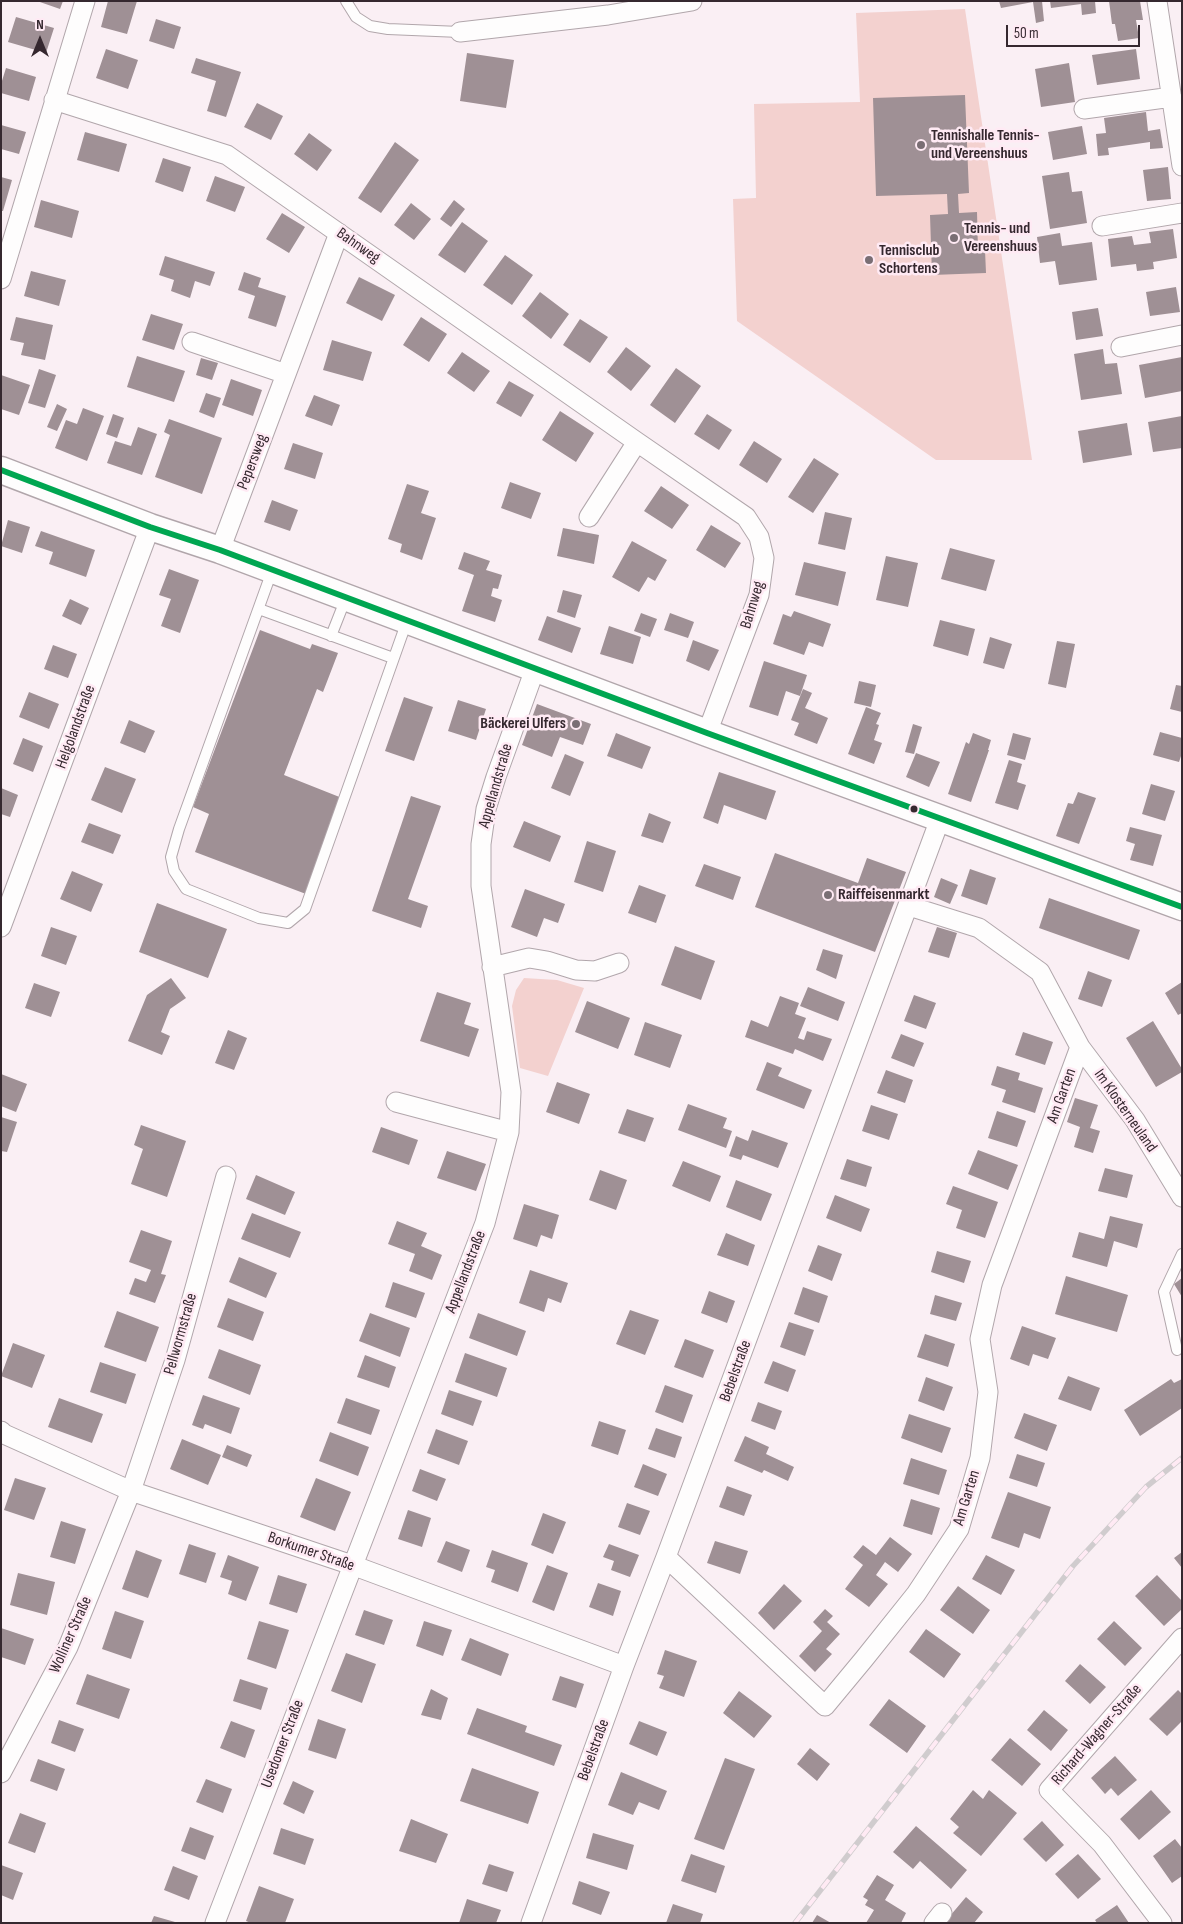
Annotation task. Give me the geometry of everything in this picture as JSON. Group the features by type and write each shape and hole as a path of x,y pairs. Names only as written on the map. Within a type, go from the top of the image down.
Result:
{"street":[{"path":"3,268 85,1"},
{"path":"460,32 608,15 692,1"},
{"path":"1157,1 1182,166"},
{"path":"1084,109 1172,97"},
{"name":"Bahnweg","path":"54,100 227,155 746,517 758,537 764,558 759,594 707,733"},
{"path":"1102,226 1182,213"},
{"name":"Pepersweg","path":"220,550 339,233"},
{"path":"1121,347 1182,335"},
{"path":"192,342 286,374"},
{"path":"589,517 636,442"},
{"path":"1,470 150,527 220,550 707,733 1182,907"},
{"name":"Helgolandstraße","path":"1,927 6,903 150,527"},
{"name":"Appellandstraße","path":"352,1565 485,1223 508,1132 511,1092 481,886 481,844 486,809 535,669"},
{"name":"Bebelstraße","path":"531,1923 624,1666 940,819"},
{"name":"Im Klosterneuland","path":"909,906 979,928 1040,972 1080,1047 1135,1120 1182,1197"},
{"path":"492,967 529,958 547,961 576,970 595,971 619,963"},
{"name":"Am Garten","path":"666,1557 825,1706 864,1659 916,1594 960,1529 980,1458 988,1392 980,1339 992,1285 1080,1047"},
{"path":"396,1102 508,1132"},
{"name":"Pellwormstraße","path":"131,1491 175,1360 226,1176"},
{"name":"Borkumer Straße","path":"1,1431 131,1491 352,1565 624,1666"},
{"name":"Wolliner Straße","path":"1,1773 68,1646 131,1491"},
{"name":"Usedomer Straße","path":"215,1923 352,1565"},
{"name":"Richard-Wagner-Straße","path":"1162,1923 1102,1844 1048,1790 1179,1646"}],"lane":[{"path":"346,1 356,17 370,26 388,30 460,32"},
{"path":"273,570 179,830 171,857 174,871 186,889 259,918 288,923 305,909 407,621"},
{"path":"331,636 346,598"},
{"path":"259,610 393,658"},
{"path":"1178,1350 1164,1292 1182,1254"}],"shaded area":[{"name":"Tennisclub Schortens","path":"965,9 1032,460 936,460 737,321 733,199 756,198 754,104 860,102 856,13"},
{"path":"524,978 557,980 584,988 548,1076 520,1068 512,1006 516,990"}],"building":[{"path":"37,1 63,1 60,9"},
{"path":"108,1 137,1 127,34 101,27"},
{"path":"999,1 1042,1 1044,21 1036,23 1033,2 1001,8"},
{"path":"1050,1 1095,1 1096,13 1082,15 1081,4 1051,8"},
{"path":"1109,1 1140,1 1143,20 1136,20 1139,38 1118,41 1115,24 1112,24"},
{"path":"16,17 54,28 46,53 8,42"},
{"path":"156,19 181,27 174,49 149,41"},
{"path":"106,49 138,60 128,89 96,78"},
{"path":"1136,49 1140,79 1097,85 1092,55"},
{"path":"467,53 514,60 506,108 460,101"},
{"path":"196,58 241,72 226,117 207,111 216,81 191,73"},
{"path":"1069,63 1075,102 1041,107 1035,69"},
{"path":"6,68 36,77 29,101 1,93 1,84"},
{"name":"Tennishalle Tennis- und Vereenshuus","path":"965,95 969,193 958,194 959,213 977,212 978,251 985,250 986,273 932,275 930,215 948,214 947,194 876,196 873,98"},
{"path":"257,103 283,116 271,140 244,127"},
{"path":"1146,112 1148,131 1160,129 1163,148 1150,149 1150,142 1108,148 1109,155 1098,156 1096,134 1106,133 1104,118"},
{"path":"1,125 26,132 19,154 1,149"},
{"path":"1082,126 1087,154 1053,160 1048,132"},
{"path":"85,132 127,144 119,172 77,160"},
{"path":"309,133 332,150 317,171 294,154"},
{"path":"395,142 419,160 381,213 358,198"},
{"path":"163,158 191,167 183,192 155,182"},
{"path":"1168,167 1171,199 1147,201 1143,170"},
{"path":"1069,172 1072,192 1082,191 1087,223 1050,229 1042,176"},
{"path":"215,176 245,187 235,212 206,201"},
{"path":"1,177 12,180 3,211 1,211"},
{"path":"41,200 79,211 72,238 34,227"},
{"path":"454,200 465,209 451,227 440,219"},
{"path":"411,203 431,219 414,240 394,225"},
{"path":"282,213 305,227 289,253 266,239"},
{"path":"462,222 488,241 465,273 438,255"},
{"path":"1173,229 1177,258 1153,262 1154,269 1137,271 1136,264 1111,267 1108,239 1132,236 1134,245 1151,243 1149,232"},
{"path":"1060,233 1062,246 1092,242 1097,280 1059,285 1055,261 1040,263 1037,237"},
{"path":"505,255 533,275 512,305 483,285"},
{"path":"165,256 215,272 210,286 195,281 190,298 171,291 174,280 159,275"},
{"path":"31,271 66,280 59,306 24,296"},
{"path":"244,272 261,278 258,287 286,296 276,327 248,318 255,296 238,290"},
{"path":"359,277 395,295 382,321 346,303"},
{"path":"1176,287 1180,312 1150,316 1146,292"},
{"path":"540,292 569,314 551,339 522,316"},
{"path":"1098,308 1103,336 1076,340 1072,312"},
{"path":"151,314 183,324 174,350 142,340"},
{"path":"16,317 53,325 45,360 21,355 24,343 10,340"},
{"path":"421,317 447,334 429,362 403,345"},
{"path":"580,319 608,337 590,363 563,345"},
{"path":"332,340 372,352 363,381 323,370"},
{"path":"626,347 651,366 631,391 607,372"},
{"path":"1103,349 1105,364 1117,363 1122,394 1081,400 1074,354"},
{"path":"462,352 490,371 474,392 447,373"},
{"path":"137,356 185,371 174,402 127,387"},
{"path":"1182,357 1182,391 1145,398 1139,365"},
{"path":"201,358 218,363 212,380 196,375"},
{"path":"676,368 701,386 675,423 650,405"},
{"path":"39,369 56,375 45,408 28,403"},
{"path":"1,375 30,385 19,415 1,409"},
{"path":"231,379 262,390 253,416 222,405"},
{"path":"509,381 534,395 521,417 496,403"},
{"path":"206,393 221,398 214,418 199,412"},
{"path":"314,395 340,405 332,426 305,416"},
{"path":"57,404 67,409 57,431 47,427"},
{"path":"83,408 104,416 87,461 55,448 66,420 77,424"},
{"path":"560,411 594,433 576,462 542,440"},
{"path":"113,414 124,418 117,438 106,434"},
{"path":"707,414 732,430 719,450 694,434"},
{"path":"1182,416 1182,448 1153,452 1148,422"},
{"path":"169,419 222,438 202,494 155,477 170,435 164,432"},
{"path":"1127,423 1132,455 1083,463 1078,431"},
{"path":"138,427 157,434 142,475 107,463 115,441 131,446"},
{"path":"754,441 782,459 767,483 739,465"},
{"path":"293,443 323,453 315,479 284,469"},
{"path":"814,458 839,474 813,513 788,497"},
{"path":"510,482 541,493 531,519 501,508"},
{"path":"407,484 429,491 421,513 436,518 422,560 400,552 402,544 388,539"},
{"path":"661,486 689,505 672,529 644,511"},
{"path":"272,500 298,510 290,531 264,522"},
{"path":"825,512 852,518 845,550 818,544"},
{"path":"8,520 30,527 22,553 1,546"},
{"path":"711,525 741,543 725,568 696,550"},
{"path":"563,528 599,535 594,564 557,556"},
{"path":"41,531 95,550 86,577 49,564 53,552 35,546"},
{"path":"632,541 667,560 655,581 648,577 639,592 612,577"},
{"path":"950,548 995,560 986,591 941,579"},
{"path":"464,552 490,561 486,570 502,575 498,589 493,588 491,596 502,600 495,622 462,611 474,575 458,569"},
{"path":"886,556 918,563 908,607 876,600"},
{"path":"804,562 846,572 838,606 795,595"},
{"path":"169,569 199,580 180,633 161,626 171,599 159,595"},
{"path":"563,590 582,595 575,618 557,612"},
{"path":"70,599 89,608 81,625 62,616"},
{"path":"794,611 831,624 823,647 809,642 804,655 773,644 783,614 791,617"},
{"path":"641,613 657,619 650,637 634,631"},
{"path":"670,613 694,622 688,638 664,630"},
{"path":"547,616 581,628 572,653 538,640"},
{"path":"940,620 975,629 968,656 933,646"},
{"path":"609,626 641,637 633,664 600,654"},
{"path":"260,630 310,649 312,644 338,653 323,692 317,689 284,775 342,798 306,894 195,852 209,814 193,807"},
{"path":"990,637 1012,644 1004,669 983,663"},
{"path":"693,640 719,650 709,671 686,661"},
{"path":"1057,641 1075,644 1066,688 1048,684"},
{"path":"53,645 77,654 68,678 44,669"},
{"path":"764,661 807,675 800,696 786,691 778,716 749,707"},
{"path":"859,681 876,685 871,707 854,703"},
{"path":"1176,685 1182,686 1182,712 1170,709"},
{"path":"803,689 812,693 805,708 828,718 817,744 794,735 799,723 791,720"},
{"path":"29,692 59,704 49,729 19,717"},
{"path":"404,697 433,707 414,761 385,751"},
{"path":"458,700 486,709 476,740 448,731"},
{"path":"537,704 591,724 583,745 560,737 552,757 522,745"},
{"path":"866,707 881,713 876,724 879,725 874,740 882,743 874,764 848,754"},
{"path":"129,720 155,731 145,753 120,743"},
{"path":"913,724 922,727 914,754 905,752"},
{"path":"1160,732 1182,738 1182,753 1179,762 1153,755"},
{"path":"616,733 651,747 642,769 607,756"},
{"path":"973,733 991,740 971,802 948,794 966,742 969,744"},
{"path":"1013,733 1031,738 1025,760 1007,755"},
{"path":"23,738 43,746 33,772 13,764"},
{"path":"916,753 940,762 929,787 906,777"},
{"path":"565,754 584,762 570,796 551,788"},
{"path":"1009,760 1022,764 1017,782 1026,785 1018,810 995,803"},
{"path":"105,767 136,779 122,813 91,800"},
{"path":"719,772 776,791 766,820 724,805 718,824 703,818"},
{"path":"1151,784 1175,791 1165,821 1142,814"},
{"path":"1,788 18,795 10,817 1,814"},
{"path":"1078,792 1096,798 1079,844 1056,836 1068,803 1073,804"},
{"path":"411,796 441,806 408,899 428,906 421,928 372,911"},
{"path":"649,813 671,822 663,843 641,836"},
{"path":"524,821 561,836 550,862 513,847"},
{"path":"89,823 121,835 113,854 81,842"},
{"path":"1130,827 1162,835 1153,866 1130,860 1135,844 1126,841"},
{"path":"587,841 616,851 603,892 574,882"},
{"name":"Raiffeisenmarkt","path":"775,853 858,883 867,858 906,872 875,952 755,907"},
{"path":"704,864 741,877 733,900 695,886"},
{"path":"970,869 996,878 987,905 961,896"},
{"path":"72,871 103,884 91,912 60,899"},
{"path":"941,878 958,885 950,904 934,897"},
{"path":"639,885 666,895 656,923 628,913"},
{"path":"525,889 565,904 558,923 544,918 537,937 511,927"},
{"path":"1049,898 1140,930 1129,960 1039,928"},
{"path":"157,903 227,929 208,978 139,952"},
{"path":"51,927 77,936 66,965 41,956"},
{"path":"937,927 957,933 949,958 928,952"},
{"path":"675,946 715,961 701,1000 661,985"},
{"path":"823,949 843,955 836,979 816,970"},
{"path":"1088,971 1112,980 1102,1007 1078,999"},
{"path":"171,978 186,998 170,1009 161,1032 170,1036 162,1055 128,1041 147,995"},
{"path":"1182,982 1182,1013 1178,1015 1165,993"},
{"path":"34,983 60,992 51,1017 25,1008"},
{"path":"808,987 845,1002 838,1021 800,1006"},
{"path":"437,992 471,1003 464,1024 479,1029 469,1057 420,1041"},
{"path":"914,995 936,1003 926,1029 904,1021"},
{"path":"780,996 799,1003 795,1014 806,1018 798,1038 804,1040 807,1031 832,1039 823,1061 795,1049 793,1054 745,1037 751,1020 768,1027"},
{"path":"587,1001 630,1018 618,1049 575,1032"},
{"path":"1153,1021 1182,1069 1182,1072 1156,1087 1126,1038"},
{"path":"645,1022 682,1035 670,1068 634,1055"},
{"path":"228,1030 247,1038 234,1070 215,1063"},
{"path":"1023,1032 1053,1042 1045,1065 1015,1055"},
{"path":"901,1034 924,1043 914,1067 891,1058"},
{"path":"767,1062 782,1068 778,1076 812,1090 804,1109 756,1090"},
{"path":"997,1066 1020,1073 1018,1080 1043,1088 1035,1113 1002,1102 1006,1090 991,1085"},
{"path":"886,1070 913,1080 905,1103 877,1093"},
{"path":"1,1074 27,1084 16,1112 1,1106"},
{"path":"557,1082 590,1094 579,1124 546,1112"},
{"path":"1075,1098 1098,1105 1090,1128 1100,1131 1093,1153 1074,1147 1080,1127 1067,1122"},
{"path":"688,1104 727,1118 723,1128 732,1131 726,1148 678,1130"},
{"path":"871,1105 898,1114 889,1140 862,1131"},
{"path":"627,1109 654,1118 645,1142 618,1133"},
{"path":"997,1111 1026,1121 1017,1147 988,1138"},
{"path":"1,1117 17,1122 7,1152 1,1151"},
{"path":"141,1125 186,1141 167,1197 131,1184 143,1149 134,1145"},
{"path":"381,1127 418,1140 409,1165 372,1152"},
{"path":"752,1130 788,1143 778,1168 743,1155 741,1160 729,1156 736,1136 748,1141"},
{"path":"978,1150 1018,1165 1008,1190 968,1174"},
{"path":"447,1151 486,1164 476,1191 437,1178"},
{"path":"847,1159 872,1167 866,1187 840,1179"},
{"path":"683,1161 721,1176 710,1202 672,1186"},
{"path":"1105,1168 1133,1175 1127,1198 1098,1191"},
{"path":"600,1170 627,1180 616,1210 589,1200"},
{"path":"256,1175 295,1192 285,1215 246,1199"},
{"path":"736,1180 772,1194 761,1221 726,1207"},
{"path":"953,1186 998,1202 985,1238 956,1228 962,1210 946,1204"},
{"path":"835,1195 870,1209 861,1232 826,1218"},
{"path":"524,1204 559,1215 552,1239 541,1235 537,1247 513,1239"},
{"path":"252,1213 301,1232 290,1258 241,1239"},
{"path":"1110,1216 1143,1224 1137,1248 1114,1241 1107,1267 1072,1257 1079,1232 1104,1239"},
{"path":"397,1221 427,1233 421,1246 442,1255 432,1280 409,1271 415,1254 388,1244"},
{"path":"141,1230 172,1241 161,1274 166,1275 155,1303 129,1294 135,1278 146,1282 151,1270 129,1262"},
{"path":"726,1233 755,1245 748,1266 717,1255"},
{"path":"818,1245 842,1254 832,1281 808,1271"},
{"path":"937,1251 971,1261 964,1283 931,1272"},
{"path":"239,1257 277,1273 266,1298 229,1282"},
{"path":"530,1270 568,1283 561,1303 548,1298 544,1312 519,1303"},
{"path":"1066,1276 1128,1295 1117,1332 1055,1314"},
{"path":"1182,1278 1182,1297 1174,1284"},
{"path":"393,1282 425,1293 416,1318 385,1307"},
{"path":"803,1287 828,1296 819,1323 794,1314"},
{"path":"709,1291 735,1301 727,1323 701,1313"},
{"path":"935,1295 962,1303 956,1321 930,1314"},
{"path":"228,1298 264,1312 253,1341 217,1327"},
{"path":"630,1310 659,1320 645,1355 616,1344"},
{"path":"117,1311 159,1327 146,1362 104,1347"},
{"path":"370,1313 410,1328 400,1357 359,1341"},
{"path":"478,1313 526,1331 517,1356 469,1338"},
{"path":"789,1322 814,1330 805,1356 780,1347"},
{"path":"1022,1326 1056,1338 1048,1359 1033,1354 1029,1366 1010,1359"},
{"path":"925,1334 955,1344 948,1367 917,1357"},
{"path":"685,1339 714,1350 703,1378 674,1367"},
{"path":"13,1343 45,1355 32,1388 1,1376"},
{"path":"219,1349 261,1365 250,1395 208,1378"},
{"path":"465,1353 507,1368 497,1397 455,1382"},
{"path":"365,1355 396,1367 389,1388 357,1377"},
{"path":"773,1361 796,1370 788,1392 764,1383"},
{"path":"100,1362 136,1374 126,1404 90,1392"},
{"path":"1068,1376 1100,1388 1091,1411 1058,1399"},
{"path":"926,1377 953,1387 944,1411 918,1401"},
{"path":"1171,1379 1174,1383 1182,1379 1182,1408 1140,1436 1124,1410"},
{"path":"665,1385 693,1395 683,1423 655,1412"},
{"path":"449,1390 482,1401 473,1426 441,1414"},
{"path":"203,1395 240,1408 231,1434 205,1424 203,1429 192,1425"},
{"path":"59,1398 103,1414 92,1443 48,1427"},
{"path":"346,1398 380,1410 371,1435 337,1423"},
{"path":"758,1402 782,1411 775,1430 751,1421"},
{"path":"1024,1413 1057,1425 1047,1451 1014,1438"},
{"path":"909,1414 951,1428 942,1453 901,1438"},
{"path":"599,1421 626,1430 618,1455 591,1446"},
{"path":"656,1428 682,1437 675,1458 648,1449"},
{"path":"436,1429 468,1441 459,1465 427,1453"},
{"path":"330,1432 369,1447 358,1476 319,1461"},
{"path":"745,1436 769,1447 766,1454 794,1467 788,1481 764,1470 762,1473 734,1461"},
{"path":"182,1439 221,1455 208,1485 170,1469"},
{"path":"227,1445 252,1455 247,1467 222,1457"},
{"path":"1017,1454 1045,1463 1037,1487 1009,1478"},
{"path":"911,1458 947,1470 939,1495 903,1484"},
{"path":"643,1464 667,1474 658,1496 634,1487"},
{"path":"420,1469 446,1479 437,1501 412,1491"},
{"path":"15,1478 46,1488 34,1520 4,1510"},
{"path":"316,1478 351,1492 335,1531 300,1517"},
{"path":"727,1486 752,1495 744,1516 719,1507"},
{"path":"1008,1492 1051,1507 1040,1539 1024,1533 1019,1548 991,1538"},
{"path":"911,1499 940,1508 932,1535 903,1526"},
{"path":"627,1503 650,1511 640,1535 618,1527"},
{"path":"408,1510 431,1518 422,1547 398,1539"},
{"path":"543,1513 566,1522 553,1554 531,1545"},
{"path":"61,1521 86,1529 75,1564 50,1557"},
{"path":"890,1537 912,1554 898,1572 885,1562 876,1575 888,1584 869,1607 845,1589 863,1565 853,1557 863,1545 876,1555"},
{"path":"446,1541 470,1550 462,1572 437,1562"},
{"path":"715,1541 748,1551 740,1574 707,1563"},
{"path":"189,1544 216,1553 206,1583 179,1574"},
{"path":"609,1544 639,1555 630,1577 611,1570 614,1561 603,1557"},
{"path":"136,1550 162,1560 148,1598 122,1589"},
{"path":"492,1550 528,1563 518,1592 491,1582 495,1570 486,1567"},
{"path":"1182,1552 1182,1568 1174,1558"},
{"path":"228,1555 259,1567 246,1601 228,1594 232,1581 220,1577"},
{"path":"986,1555 1015,1570 1001,1595 972,1579"},
{"path":"547,1565 568,1573 554,1611 532,1602"},
{"path":"18,1573 55,1582 47,1615 10,1605"},
{"path":"278,1575 307,1584 297,1613 269,1604"},
{"path":"1157,1575 1182,1601 1182,1609 1164,1626 1135,1596"},
{"path":"598,1583 621,1591 613,1616 589,1607"},
{"path":"784,1584 802,1601 774,1630 758,1613"},
{"path":"958,1586 990,1610 973,1634 940,1610"},
{"path":"825,1609 833,1616 827,1622 840,1634 826,1649 832,1654 815,1672 799,1656 822,1631 813,1622"},
{"path":"364,1610 393,1620 384,1645 355,1635"},
{"path":"115,1611 144,1621 131,1659 102,1649"},
{"path":"259,1621 289,1630 276,1669 247,1659"},
{"path":"424,1621 452,1630 443,1656 416,1646"},
{"path":"1114,1621 1142,1648 1125,1666 1097,1639"},
{"path":"1,1628 34,1639 25,1665 1,1657"},
{"path":"926,1629 961,1654 944,1678 909,1652"},
{"path":"470,1638 509,1654 501,1676 461,1660"},
{"path":"665,1650 697,1661 684,1697 659,1688 664,1676 657,1674"},
{"path":"346,1653 376,1664 362,1703 331,1691"},
{"path":"1080,1664 1106,1687 1090,1704 1065,1681"},
{"path":"87,1674 130,1689 119,1719 76,1704"},
{"path":"560,1676 584,1684 576,1708 552,1700"},
{"path":"240,1679 268,1688 261,1710 233,1701"},
{"path":"431,1689 448,1698 441,1720 421,1715"},
{"path":"1178,1690 1182,1694 1182,1721 1167,1736 1149,1719"},
{"path":"739,1691 772,1716 754,1738 723,1713"},
{"path":"889,1699 926,1726 907,1753 869,1725"},
{"path":"477,1708 527,1726 525,1732 562,1745 554,1766 467,1734"},
{"path":"1044,1710 1068,1730 1051,1751 1027,1730"},
{"path":"318,1719 346,1729 336,1759 308,1750"},
{"path":"59,1720 84,1729 75,1752 51,1743"},
{"path":"231,1721 255,1730 245,1758 220,1748"},
{"path":"639,1721 667,1732 657,1756 629,1744"},
{"path":"1010,1738 1041,1764 1022,1786 991,1760"},
{"path":"810,1748 830,1764 817,1781 797,1764"},
{"path":"1115,1756 1137,1780 1118,1796 1111,1788 1105,1794 1091,1778"},
{"path":"725,1758 755,1769 724,1850 694,1839"},
{"path":"38,1759 65,1769 57,1791 30,1781"},
{"path":"472,1768 539,1792 528,1824 460,1801"},
{"path":"621,1772 667,1791 659,1810 639,1802 633,1815 608,1805"},
{"path":"206,1779 232,1789 223,1813 196,1802"},
{"path":"293,1781 314,1791 304,1814 283,1804"},
{"path":"973,1790 983,1799 989,1790 1017,1813 981,1856 953,1833 959,1827 950,1819"},
{"path":"1151,1790 1171,1812 1139,1840 1120,1819"},
{"path":"20,1813 46,1823 35,1853 8,1843"},
{"path":"411,1819 448,1834 436,1863 399,1851"},
{"path":"1042,1821 1064,1845 1046,1862 1023,1839"},
{"path":"916,1826 967,1870 951,1889 920,1861 913,1869 893,1852"},
{"path":"190,1827 214,1836 205,1860 181,1851"},
{"path":"281,1828 314,1839 305,1865 273,1854"},
{"path":"593,1833 634,1845 627,1870 586,1858"},
{"path":"1175,1839 1182,1848 1182,1876 1172,1883 1153,1856"},
{"path":"691,1854 725,1866 716,1893 681,1881"},
{"path":"1078,1854 1101,1879 1078,1899 1055,1874"},
{"path":"489,1864 514,1872 507,1892 482,1884"},
{"path":"1,1865 23,1873 13,1900 1,1895"},
{"path":"173,1866 198,1876 189,1900 164,1890"},
{"path":"877,1875 894,1885 885,1900 906,1913 901,1923 866,1923 874,1910 865,1905 868,1900 863,1897"},
{"path":"579,1881 610,1892 601,1915 572,1904"},
{"path":"259,1886 294,1899 285,1923 251,1923 246,1921"},
{"path":"966,1897 983,1912 974,1923 944,1923"},
{"path":"467,1899 501,1910 496,1923 459,1923"},
{"path":"673,1904 703,1914 700,1923 666,1923"},
{"path":"1117,1905 1129,1923 1097,1923 1095,1920"},
{"path":"817,1915 831,1923 812,1923"},
{"path":"154,1916 175,1922 175,1923 151,1923"}],"railway":[{"path":"795,1923 1073,1566 1146,1487 1182,1458"}],"transit line":[{"path":"1,470 150,527 220,550 707,733 1182,907"}],"place":[{"name":"Tennishalle Tennis- und Vereenshuus","path":"921,145"},
{"name":"Tennis- und Vereenshuus","path":"954,238"},
{"name":"Tennisclub Schortens","path":"869,260"},
{"name":"Bäckerei Ulfers","path":"576,724"},
{"name":"Raiffeisenmarkt","path":"828,895"}]}
